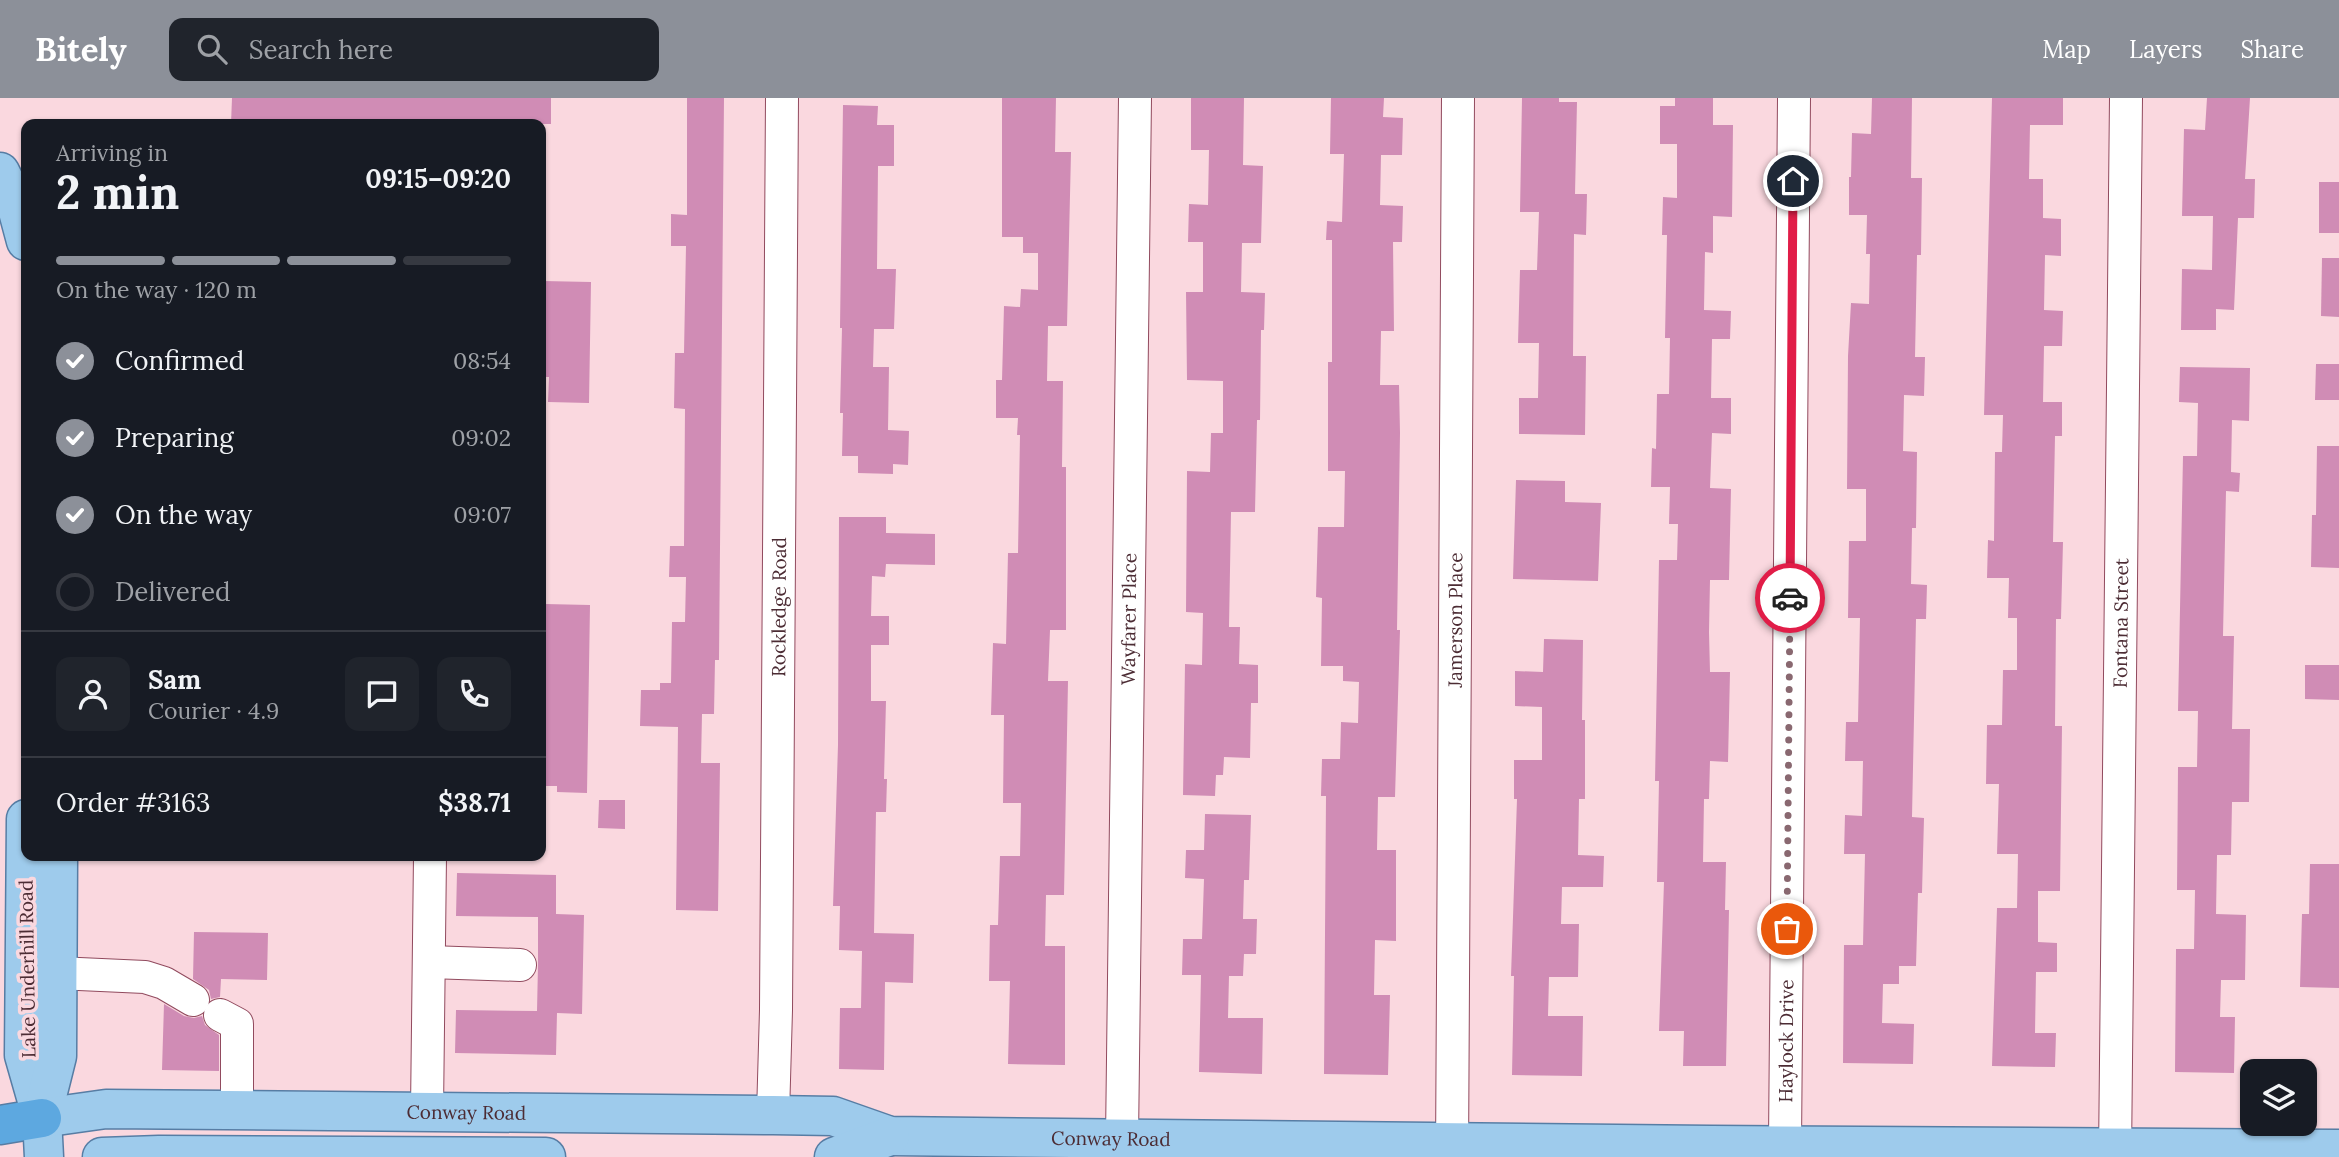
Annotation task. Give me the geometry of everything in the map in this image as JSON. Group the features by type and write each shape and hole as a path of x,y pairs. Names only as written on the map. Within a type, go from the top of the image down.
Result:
{"highway":[{"path":"0,1125 42,1118"}],"main road":[{"path":"0,172 16,204 21,222"},
{"name":"Lake Underhill Road","path":"26,861 24,1055 42,1118 44,1157"},
{"name":"Lake Underhill Road","path":"42,1118 57,1056 58,861"},
{"name":"Conway Road","path":"42,1118 106,1109 773,1115 833,1116 890,1136 1122,1139 1452,1149 1785,1144 2115,1152 2339,1149"},
{"name":"Conway Road","path":"834,1157 890,1136"},
{"path":"102,1157 546,1157"}],"street":[{"name":"Rockledge Road","path":"773,1115 782,98"},
{"name":"Wayfarer Place","path":"1122,1139 1135,98"},
{"name":"Jamerson Place","path":"1452,1149 1458,98"},
{"name":"Haylock Drive","path":"1785,1144 1794,98"},
{"name":"Fontana Street","path":"2115,1152 2126,98"},
{"path":"427,1111 430,861"},
{"path":"429,961 520,965"},
{"path":"57,973 145,978 164,983 237,1024 237,1110"}],"building":[{"path":"232,98 551,98 551,124 546,124 546,119 231,119"},
{"path":"687,98 724,98 719,660 715,660 714,714 702,714 701,763 720,763 718,911 676,910 678,727 640,726 641,690 660,690 660,683 671,683 672,622 685,622 686,577 669,577 670,546 684,546 685,409 674,408 675,353 684,353 686,246 671,246 671,214 687,215"},
{"path":"1002,98 1056,98 1055,152 1071,152 1067,326 1048,326 1047,381 1063,381 1062,467 1066,467 1066,630 1050,630 1048,681 1068,681 1064,895 1046,895 1045,946 1065,946 1065,1065 1008,1064 1010,981 989,981 990,925 998,925 1000,856 1020,856 1021,803 1003,803 1004,715 991,715 993,643 1006,644 1008,553 1018,553 1020,435 1017,435 1018,418 996,418 996,380 1002,380 1004,306 1020,307 1021,289 1038,290 1038,253 1023,253 1023,237 1002,237"},
{"path":"1191,98 1244,98 1243,165 1263,166 1261,243 1242,243 1241,292 1265,293 1264,330 1261,330 1255,512 1231,512 1229,627 1240,627 1239,664 1258,665 1258,703 1251,703 1250,758 1224,757 1223,775 1216,775 1215,796 1183,795 1185,664 1202,665 1203,613 1186,612 1187,471 1210,472 1211,433 1223,433 1223,381 1187,380 1186,292 1203,292 1203,242 1188,242 1189,204 1208,205 1209,150 1191,150"},
{"path":"1331,98 1384,98 1383,117 1403,118 1402,155 1381,155 1380,205 1403,206 1402,242 1393,242 1394,331 1381,331 1380,385 1399,385 1400,433 1397,630 1400,630 1395,797 1378,797 1377,850 1396,850 1396,941 1375,940 1374,995 1390,995 1388,1075 1324,1074 1326,796 1321,796 1322,759 1340,759 1341,722 1358,723 1359,682 1343,681 1343,666 1321,666 1322,598 1316,597 1318,527 1344,527 1345,471 1328,471 1328,362 1332,362 1332,240 1326,240 1327,221 1342,222 1344,154 1330,154"},
{"path":"1522,98 1559,98 1559,102 1577,102 1575,194 1587,194 1586,235 1574,234 1573,356 1586,356 1585,435 1519,434 1519,398 1538,398 1539,343 1518,343 1520,270 1537,270 1539,212 1520,212"},
{"path":"1675,98 1713,98 1713,125 1733,125 1732,217 1713,216 1713,253 1705,252 1704,310 1731,311 1730,339 1712,339 1711,398 1731,398 1731,434 1712,433 1710,488 1731,489 1729,580 1710,580 1709,632 1710,672 1730,672 1728,762 1710,761 1709,799 1704,799 1703,862 1726,862 1725,910 1729,910 1726,1066 1683,1066 1684,1031 1659,1031 1664,882 1657,882 1659,781 1655,781 1659,560 1677,560 1678,524 1669,524 1670,487 1651,487 1652,448 1656,449 1657,394 1669,394 1670,338 1665,338 1667,235 1662,235 1663,197 1677,198 1677,144 1660,144 1660,106 1675,106"},
{"path":"1872,98 1912,98 1911,178 1922,178 1915,357 1925,357 1924,396 1904,395 1903,451 1917,452 1916,528 1912,528 1911,584 1927,585 1926,619 1916,619 1912,817 1924,818 1922,893 1918,893 1916,966 1899,966 1899,984 1883,984 1882,1023 1914,1024 1913,1064 1843,1063 1844,945 1863,945 1865,854 1844,854 1845,815 1862,816 1863,761 1845,761 1846,722 1858,722 1860,618 1848,618 1849,541 1866,541 1866,489 1847,489 1848,356 1851,303 1869,304 1870,254 1866,254 1867,215 1849,215 1849,177 1852,133 1871,134"},
{"path":"1992,98 2063,98 2063,125 2030,125 2029,179 2043,179 2043,218 2061,219 2061,256 2045,255 2044,310 2063,311 2062,346 2044,346 2043,402 2062,402 2062,436 2055,436 2053,542 2063,542 2061,619 2056,619 2055,726 2062,726 2060,891 2038,891 2038,942 2057,943 2057,972 2036,972 2035,1033 2056,1033 2055,1067 1992,1066 1997,908 2017,908 2018,854 1997,854 1999,784 1986,784 1987,725 2002,725 2003,670 2017,670 2017,618 2008,618 2009,578 1987,578 1988,540 1994,541 1995,452 2002,452 2003,415 1984,415"},
{"path":"2207,98 2250,98 2245,179 2255,179 2254,218 2238,218 2234,310 2216,309 2216,330 2181,330 2182,269 2212,270 2213,216 2182,216 2184,129 2205,130"},
{"path":"843,105 878,106 877,125 894,125 894,166 878,166 877,269 896,269 894,329 874,329 873,367 889,367 888,430 909,431 908,465 893,464 893,474 858,473 858,456 842,456 840,328"},
{"path":"2319,182 2339,182 2339,233 2319,233"},
{"path":"2322,258 2339,258 2339,317 2321,316"},
{"path":"546,281 591,282 589,403 548,402 549,377 546,377"},
{"path":"2316,364 2339,364 2339,400 2315,400"},
{"path":"2180,367 2250,368 2249,421 2232,420 2231,472 2240,473 2239,492 2226,491 2223,636 2234,636 2232,729 2250,729 2249,802 2232,802 2231,855 2217,855 2216,914 2246,915 2245,980 2221,980 2220,1017 2235,1017 2234,1073 2175,1072 2176,949 2194,949 2195,890 2177,890 2178,767 2197,767 2198,711 2178,711 2183,456 2197,456 2198,403 2179,402"},
{"path":"2317,446 2339,446 2339,568 2311,567 2312,515 2316,515"},
{"path":"1516,480 1565,481 1565,502 1601,503 1598,581 1513,579"},
{"path":"839,517 886,517 886,533 935,534 935,565 886,564 885,577 872,576 871,616 889,616 889,645 871,645 871,701 886,701 884,779 887,779 886,812 876,812 874,933 914,934 913,983 885,982 884,1070 839,1069 840,1008 861,1008 862,951 839,950 840,906 833,906 838,745"},
{"path":"546,604 590,605 587,793 557,792 557,786 546,786"},
{"path":"1544,639 1583,640 1585,799 1579,799 1578,855 1604,856 1603,887 1562,887 1561,924 1579,924 1578,977 1549,977 1548,1016 1583,1016 1582,1076 1512,1075 1514,976 1511,976 1517,799 1514,799 1514,760 1542,760 1542,707 1515,706 1515,671 1543,672"},
{"path":"2305,665 2339,665 2339,700 2305,699"},
{"path":"599,800 625,800 625,829 598,828"},
{"path":"1205,814 1251,815 1249,880 1244,880 1243,919 1257,919 1256,954 1244,954 1243,976 1229,976 1228,1018 1263,1018 1262,1074 1199,1072 1201,975 1182,975 1183,939 1202,939 1204,879 1185,878 1186,850 1204,850"},
{"path":"2310,864 2339,864 2339,988 2300,987 2302,914 2309,914"},
{"path":"457,873 556,875 556,914 584,915 582,1014 557,1013 556,1055 455,1053 456,1010 537,1011 538,965 538,917 456,916"},
{"path":"194,932 268,933 267,980 221,979 220,997 211,999 209,990 193,979"},
{"path":"164,1004 184,1016 202,1016 205,1025 219,1035 219,1071 162,1070"}],"way so far":[{"path":"1787,929 1790,598"}],"route":[{"path":"1790,598 1793,181"}]}
